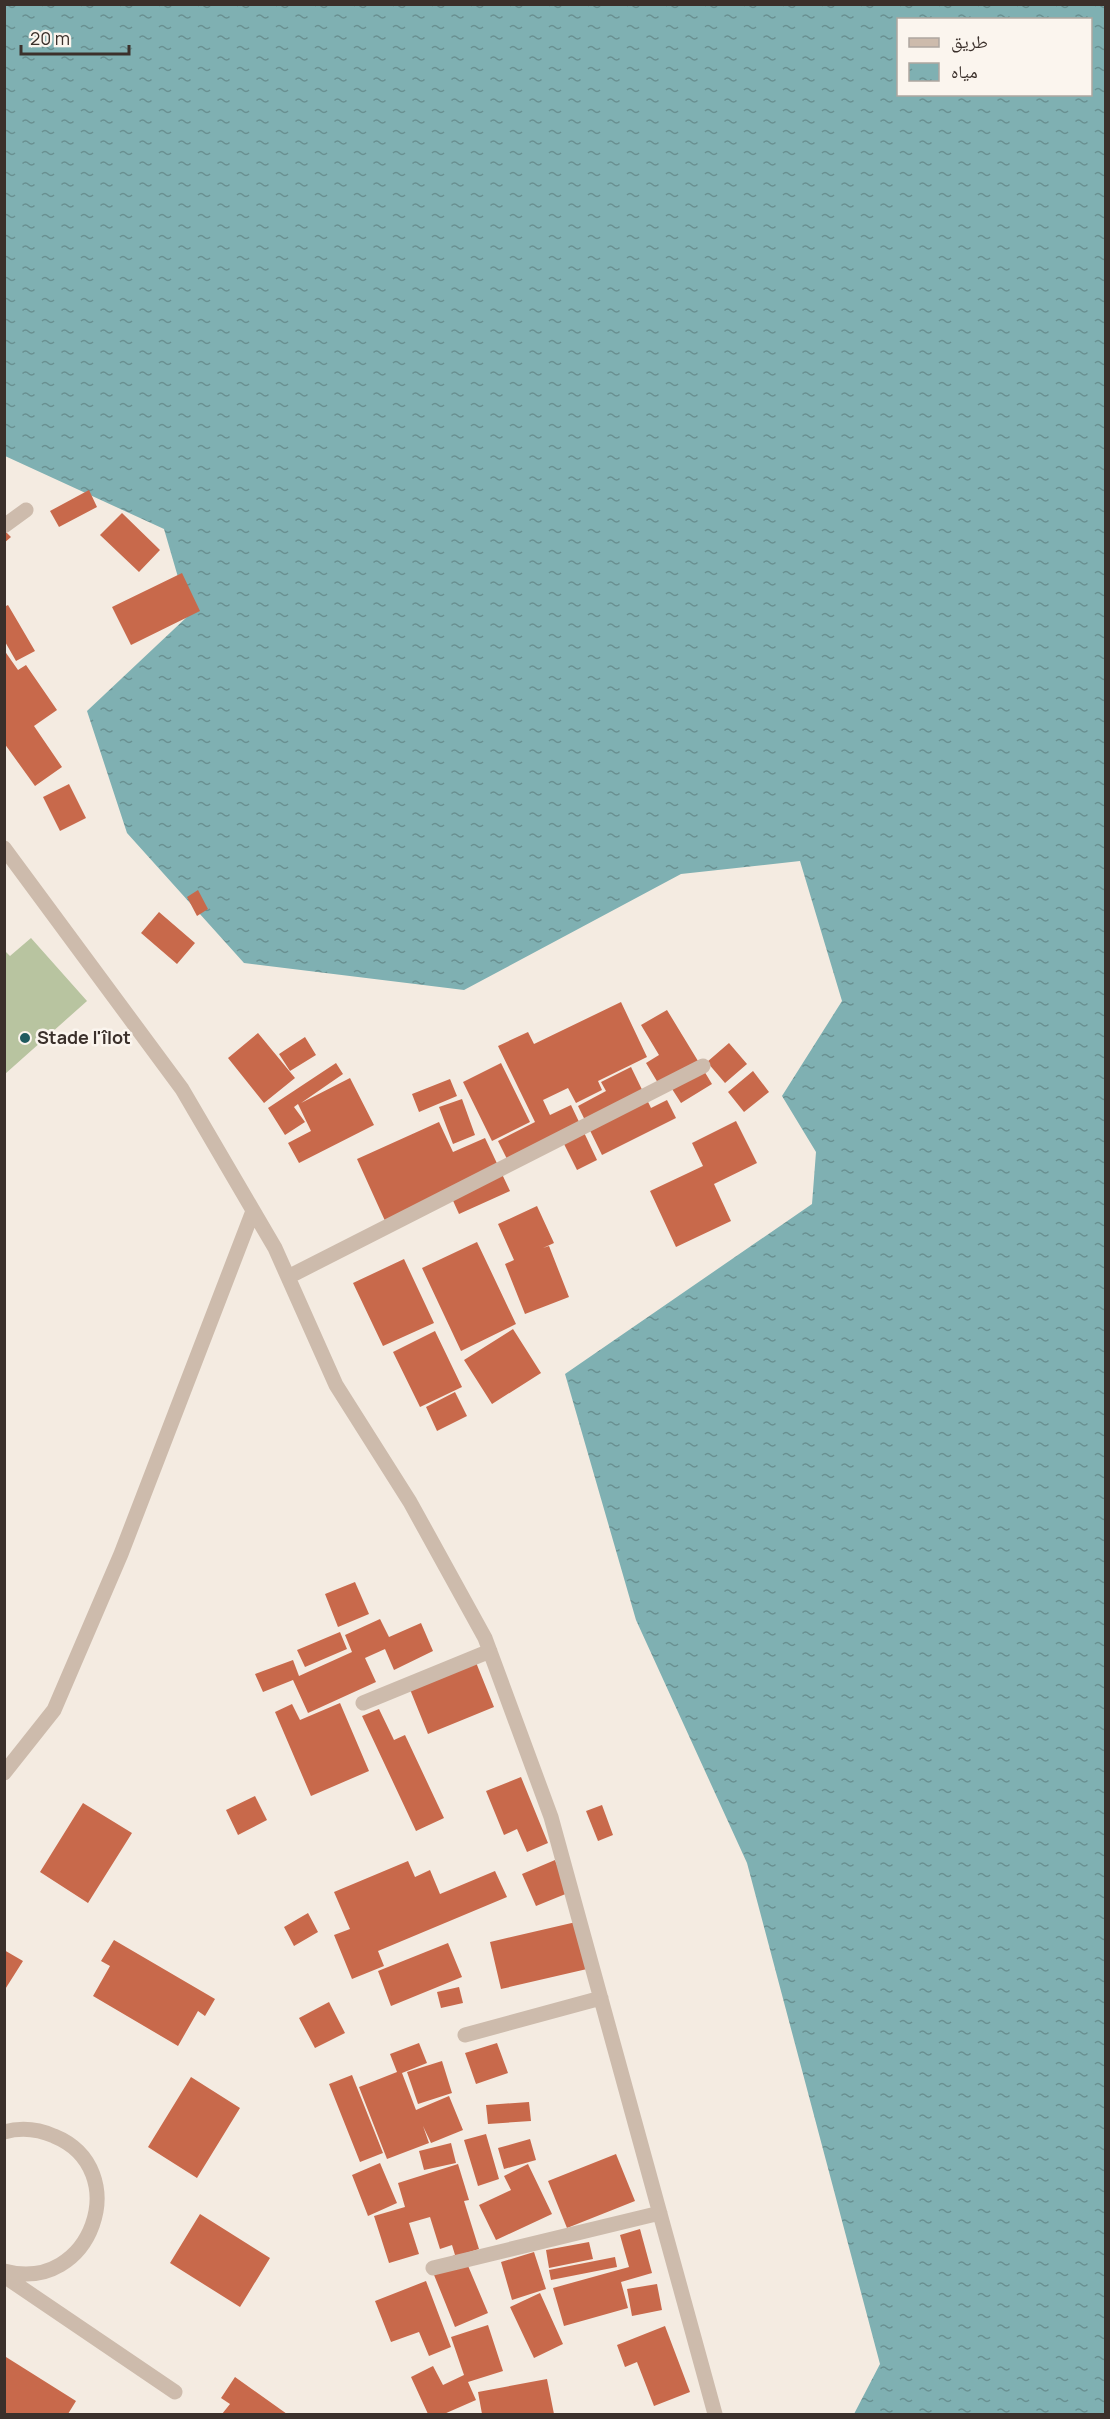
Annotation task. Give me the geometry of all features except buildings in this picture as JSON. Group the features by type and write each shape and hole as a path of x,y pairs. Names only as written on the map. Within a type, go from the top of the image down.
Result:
{"street":[{"path":"4,526 26,510"},
{"path":"4,848 182,1089 288,1276 336,1385 410,1502 490,1651 551,1817 715,2415"},
{"path":"288,1276 703,1066"},
{"path":"4,1773 54,1710 121,1554 253,1211"},
{"path":"363,1703 490,1651"},
{"path":"465,2035 601,1998"},
{"path":"4,2132 16,2129 40,2130 63,2140 85,2163 93,2177 98,2202 94,2226 82,2247 63,2264 41,2273 17,2275 4,2271"},
{"path":"433,2268 660,2213"},
{"path":"4,2276 175,2392"}],"green space":[{"name":"Stade l'îlot","path":"31,938 87,1001 5,1074 5,951 10,956"}],"water":[{"path":"5,5 1105,5 1105,2414 854,2414 880,2364 747,1863 636,1620 565,1374 812,1204 816,1152 782,1096 842,1001 800,861 681,874 464,990 244,963 127,833 87,711 189,615 164,529 5,456"}],"place":[{"name":"Stade l'îlot","path":"25,1038"}]}
